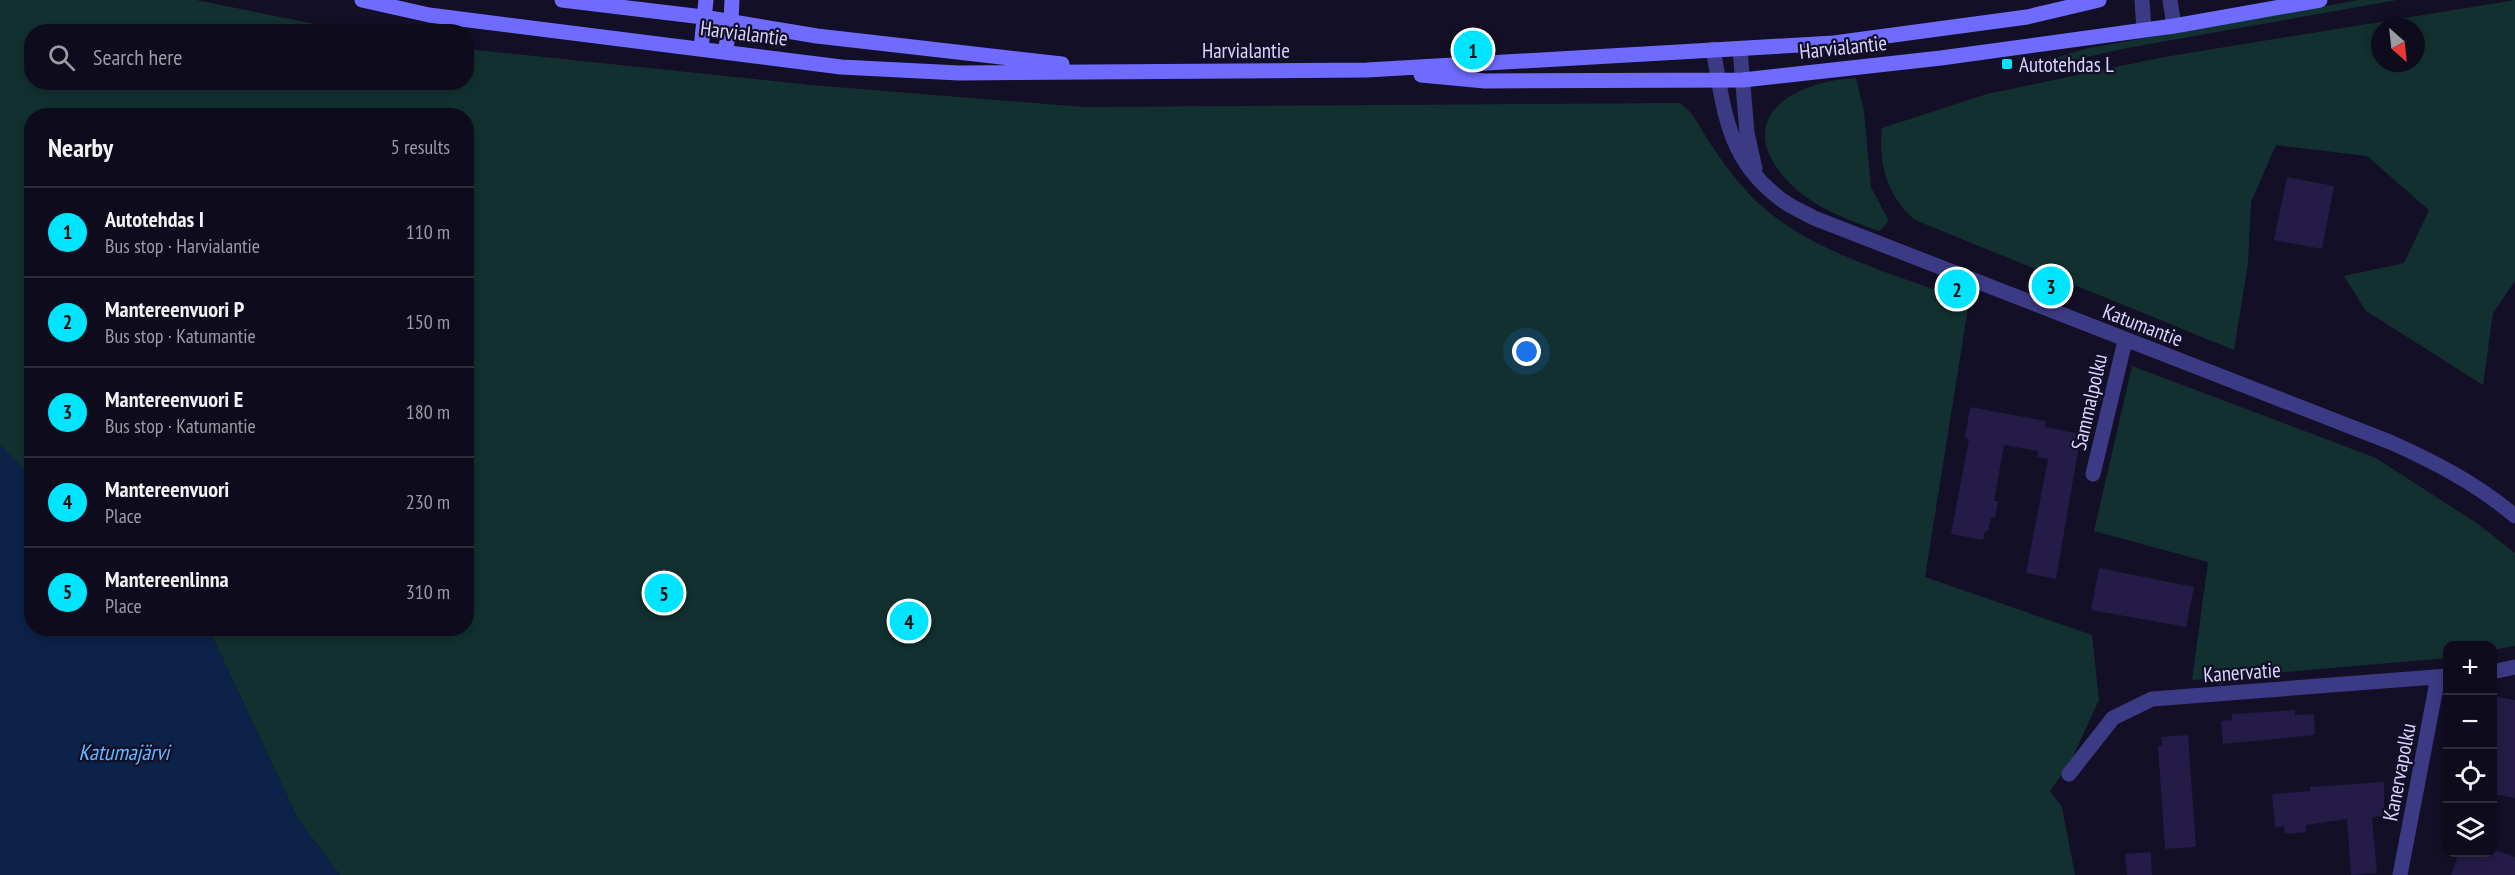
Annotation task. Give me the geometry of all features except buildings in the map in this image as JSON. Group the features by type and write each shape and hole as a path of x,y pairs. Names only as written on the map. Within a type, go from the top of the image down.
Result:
{"main road":[{"name":"Harvialantie","path":"362,0 429,15 841,67 959,73 1367,70 1740,49 1845,42 2026,17 2099,0"},
{"name":"Harvialantie","path":"562,0 703,16 828,38 1124,72"},
{"path":"701,49 706,0"},
{"path":"725,52 731,21 732,0"},
{"name":"Harvialantie","path":"1367,70 1485,81 1743,80 1941,58 2174,26 2320,0"}],"street":[{"path":"2142,0 2144,29"},
{"path":"2170,0 2174,26"},
{"name":"Katumantie","path":"1713,49 1727,125 1739,153 1778,197 1814,218 2390,442 2472,483 2515,516"},
{"path":"1740,49 1747,133 1756,174"},
{"name":"Sammalpolku","path":"2093,474 2125,340"},
{"path":"2497,671 2515,668"},
{"name":"Kanervatie","path":"2069,774 2113,718 2152,699 2443,677"},
{"name":"Kanervapolku","path":"2400,875 2443,677"}],"green space":[{"path":"0,0 196,0 315,24 24,24 24,90 474,90 474,50 811,85 1084,107 1680,103 1693,117 1737,180 1755,200 1777,218 1802,234 1856,261 1969,302 1925,577 2092,635 2099,700 2069,765 2050,791 2062,807 2075,875 340,875 298,819 211,636 474,636 474,108 24,108 24,470 0,445"},
{"path":"2358,0 2397,0 2127,48 2025,71 2023,68 2084,49"},
{"path":"2515,0 2515,281 2493,313 2483,385 2366,311 2344,276 2404,263 2429,210 2367,156 2276,145 2251,202 2248,264 2234,350 1915,220 1897,200 1886,178 1882,154 1882,128 1987,94 2164,57 2371,23 2371,72 2425,72 2425,18 2404,18"},
{"path":"1856,78 1864,111 1871,187 1889,221 1879,231 1836,214 1806,197 1776,167 1766,146 1766,127 1773,112 1787,98 1806,88 1830,81"},
{"path":"2132,366 2376,458 2478,524 2515,553 2515,646 2497,649 2497,641 2443,641 2443,658 2192,680 2208,562 2094,531"}],"water":[{"name":"Katumajärvi","path":"0,445 24,470 24,636 211,636 298,819 340,875 0,875"}],"place":[{"name":"Autotehdas I","path":"1473,50"},
{"name":"Autotehdas L","path":"2007,64"},
{"name":"Mantereenvuori E","path":"2051,286"},
{"name":"Mantereenvuori P","path":"1957,289"},
{"name":"Mantereenlinna","path":"664,593"},
{"name":"Mantereenvuori","path":"909,621"}]}
